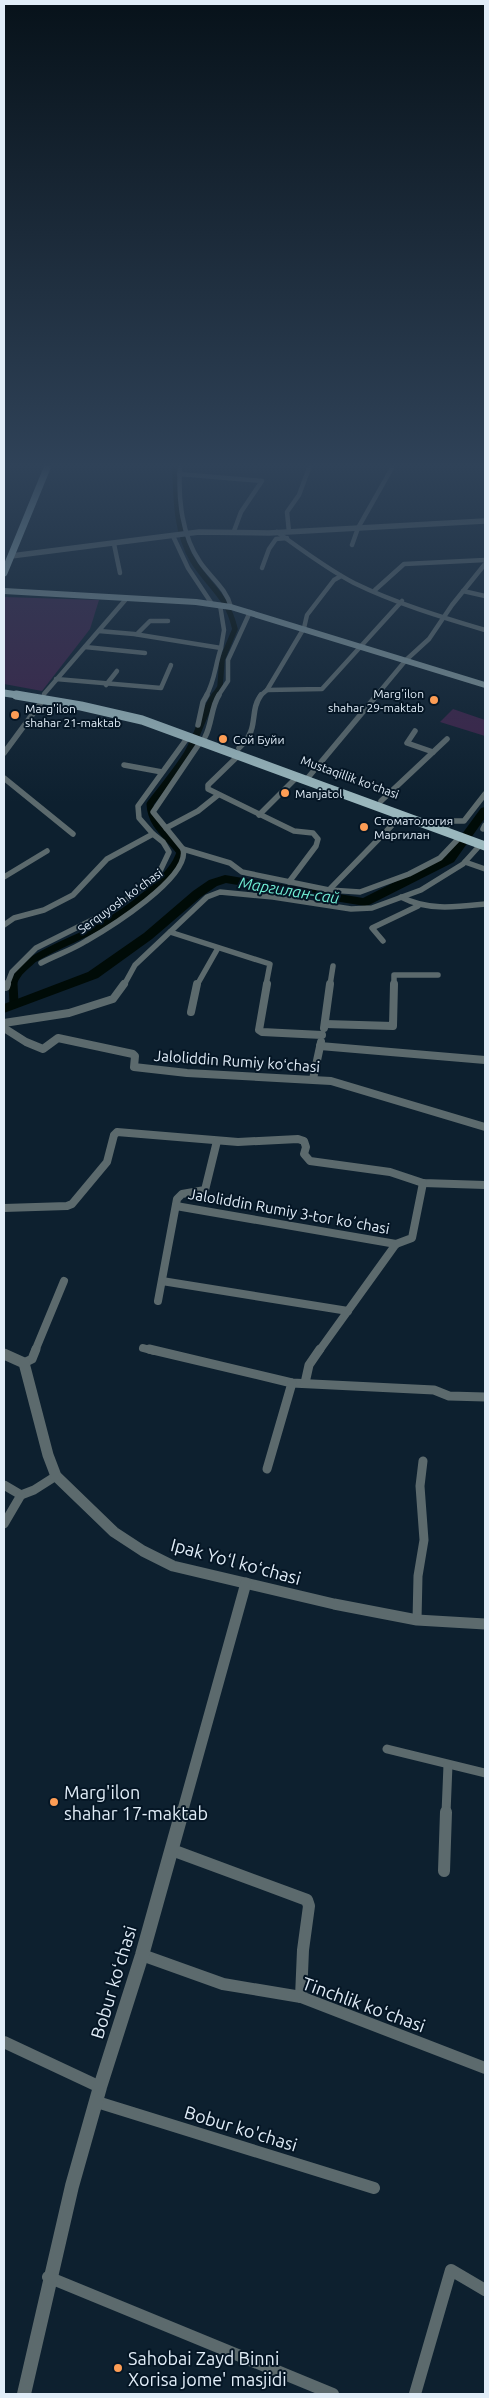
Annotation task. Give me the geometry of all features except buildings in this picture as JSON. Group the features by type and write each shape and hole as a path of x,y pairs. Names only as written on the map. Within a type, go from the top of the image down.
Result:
{"main road":[{"path":"4,591 216,604 241,609 485,684"},
{"name":"Mustaqillik koʻchasi","path":"4,687 179,730 402,815 459,834 481,837"},
{"name":"Mustaqillik koʻchasi","path":"4,693 33,695"},
{"name":"Mustaqillik koʻchasi","path":"179,730 188,736 203,739"},
{"name":"Mustaqillik koʻchasi","path":"239,752 305,777 381,801 448,826 459,834"}],"street":[{"path":"197,580 216,604 224,630 216,661 214,683 203,702 198,725"},
{"path":"216,580 226,592 231,607"},
{"path":"267,690 304,628 307,615 334,580"},
{"path":"350,580 444,618 485,630"},
{"path":"374,590 386,580"},
{"path":"259,815 305,777 406,660 429,638 472,580"},
{"path":"463,591 485,596"},
{"path":"4,752 56,679 126,598"},
{"path":"288,882 316,846 318,839 313,833 294,831 218,795 207,787 239,752 253,731 257,700 260,694 267,690 322,689 402,601"},
{"path":"250,612 228,660 227,686 216,700 211,725 153,812 183,849 230,863 242,872 329,890 366,891 400,878 440,858 459,834"},
{"path":"137,634 150,621 168,621"},
{"path":"99,631 137,634 220,648"},
{"path":"85,647 145,653"},
{"path":"56,679 106,685 162,688 171,665"},
{"path":"106,685 117,671"},
{"path":"415,731 407,743 436,753"},
{"path":"6,987 12,972 36,948 116,906 160,871 169,852 163,842 139,818 138,806 188,736"},
{"path":"381,801 426,763 447,739"},
{"path":"124,766 162,772"},
{"path":"4,778 73,834"},
{"path":"448,826 454,820 464,820 485,794"},
{"path":"166,828 198,811 218,795"},
{"path":"329,890 402,815"},
{"path":"4,925 14,918 44,910 73,895 107,859 153,834"},
{"path":"4,1023 69,1013 113,999 119,993 135,965 207,897 220,892 273,897 351,909 372,908 421,890 465,862 481,837"},
{"name":"Serquyosh koʻchasi","path":"41,963 62,951 85,942 160,890 180,868 185,856 183,849"},
{"path":"4,877 47,851"},
{"path":"465,862 485,869"},
{"path":"400,898 418,906 432,908 485,904"},
{"path":"383,941 372,928 418,906"},
{"path":"170,932 270,964 259,1030 262,1032 322,1035"},
{"path":"191,1012 196,986 218,948"},
{"path":"313,1079 325,1024 333,966"},
{"path":"325,1024 393,1026 394,975 438,975"},
{"name":"Jaloliddin Rumiy koʻchasi","path":"4,1028 26,1042 43,1049 58,1038 133,1054 135,1056 134,1067 187,1073 331,1081 485,1127"},
{"path":"320,1046 485,1060"},
{"path":"4,1208 72,1204 107,1162 114,1135 117,1132 217,1141 298,1139 304,1141 306,1147 304,1154 310,1161 390,1172 423,1183 485,1185"},
{"name":"Jaloliddin Rumiy 3-tor koʼchasi","path":"158,1301 177,1199 182,1194 205,1190 217,1141"},
{"name":"Jaloliddin Rumiy 3-tor koʼchasi","path":"176,1206 396,1244 412,1238 423,1183"},
{"name":"Jaloliddin Rumiy 3-tor koʼchasi","path":"305,1383 309,1365 396,1244"},
{"path":"4,1354 24,1363 32,1360 64,1281"},
{"path":"162,1281 348,1311"},
{"path":"143,1348 292,1383 434,1390 449,1396 485,1397"},
{"name":"Ipak Yoʻl koʻchasi","path":"24,1363 48,1455 56,1476 114,1532 143,1552 173,1566 334,1604 417,1620 485,1624"},
{"path":"267,1469 292,1383"},
{"path":"417,1620 418,1576 424,1540 420,1486 423,1461"},
{"path":"4,1524 21,1495 34,1490 56,1476"},
{"path":"4,1485 21,1495"},
{"name":"Bobur koʻchasi","path":"24,2394 48,2277 72,2186 100,2087 142,1955 246,1583"},
{"path":"387,1749 485,1773"},
{"path":"444,1871 448,1765"},
{"path":"172,1850 307,1900 309,1906 301,1997"},
{"name":"Tinchlik koʻchasi","path":"142,1955 223,1984 301,1997 485,2068"},
{"path":"4,2042 100,2087"},
{"name":"Bobur ko'chasi","path":"97,2102 374,2188"},
{"path":"414,2394 450,2270 485,2290"},
{"path":"48,2277 333,2394"}],"shaded area":[{"path":"4,597 99,600 90,629 42,691 4,684"},
{"path":"453,709 485,720 485,736 440,722"}],"waterway":[{"path":"207,580 223,600 232,617 235,629 222,660 220,687 214,696"},
{"path":"13,985 19,974 34,959 99,927 121,913 158,884 176,862 180,852 153,819 150,804 187,754 215,695"},
{"name":"Маргилан-сай","path":"4,1009 93,975 148,936 197,894 213,883 225,879 365,902 450,859 485,810"},
{"path":"13,985 14,1004"}],"place":[{"name":"Marg'ilon shahar 29-maktab","path":"434,700"},
{"name":"Marg'ilon shahar 21-maktab","path":"15,715"},
{"name":"Сой Буйи","path":"223,739"},
{"name":"Manjatol","path":"285,793"},
{"name":"Стоматология Маргилан","path":"364,827"},
{"name":"Marg'ilon shahar 17-maktab","path":"54,1802"},
{"name":"Sahobai Zayd Binni Xorisa jome' masjidi","path":"118,2368"}]}
